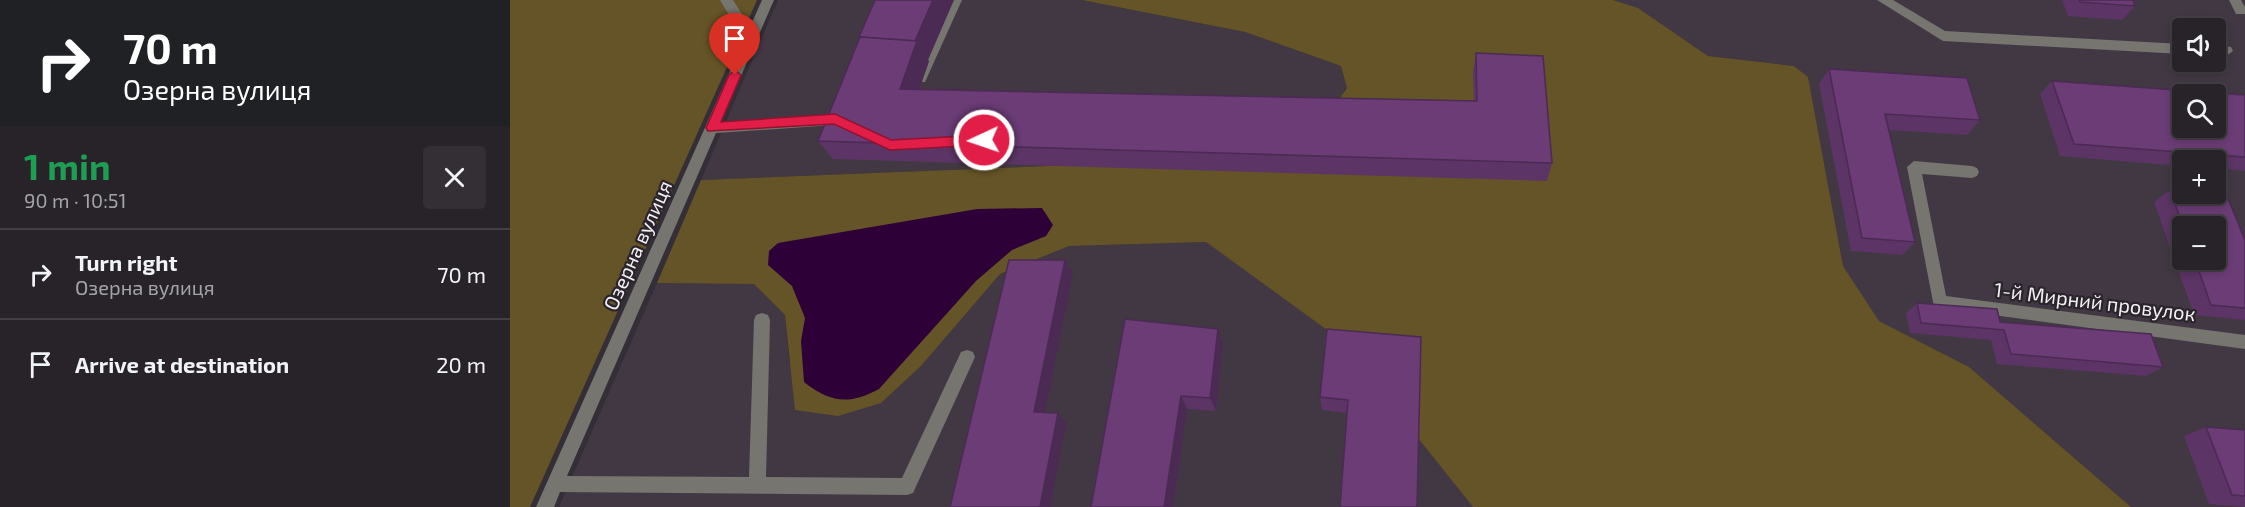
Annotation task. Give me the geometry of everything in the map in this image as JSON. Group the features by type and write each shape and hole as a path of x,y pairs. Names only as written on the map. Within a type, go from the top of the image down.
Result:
{"street":[{"path":"726,0 751,40"},
{"name":"Озерна вулиця","path":"545,507 768,0"},
{"path":"913,94 956,0"},
{"path":"1883,0 1943,36 2172,48"},
{"path":"712,128 835,119 857,112"},
{"path":"835,119 854,128"},
{"name":"1-й Мирний провулок","path":"1972,172 1914,167 1939,302 2245,342"},
{"path":"757,486 762,320"},
{"path":"555,484 907,487 967,357"}],"shaded area":[{"path":"510,0 757,0 530,507 510,507"},
{"path":"778,0 1082,0 1245,32 1341,66 1347,87 1319,126 1175,161 701,180"},
{"path":"1082,0 1613,0 1638,8 1708,56 1794,66 1808,77 1843,266 1879,321 1969,367 2131,507 1473,507 1338,338 1206,242 1069,246 1000,274 921,366 881,403 838,416 795,410 785,315 754,284 657,283 701,180 1175,161 1319,126 1347,88 1341,66 1245,32"},
{"path":"1613,0 2245,0 2245,507 2131,507 1969,367 1879,321 1843,266 1808,77 1794,66 1708,56 1638,8"},
{"path":"1042,208 1053,225 1046,236 1012,250 976,281 879,389 858,398 840,399 823,394 804,382 801,341 805,318 792,286 768,265 769,251 778,243 977,209"},
{"path":"1206,242 1338,338 1473,507 559,507 657,283 754,284 785,315 789,362 881,403 921,366 1000,274 1069,246"}],"building":[{"path":"875,0 933,0 915,41 859,37"},
{"path":"2079,0 2133,0 2135,6 2080,2"},
{"path":"860,37 917,41 900,89 1477,101 1476,53 1543,56 1552,163 818,141"},
{"path":"1829,69 1967,78 1980,120 1885,114 1915,242 1862,238"},
{"path":"2052,81 2172,90 2172,138 2226,138 2226,94 2245,95 2245,157 2226,156 2226,150 2172,151 2074,144"},
{"path":"2227,196 2245,240 2245,308 2211,305 2199,270 2226,270 2226,216 2179,216 2175,204 2226,204"},
{"path":"1009,260 1065,260 1034,412 1058,413 1040,507 950,507"},
{"path":"1917,303 1997,309 2000,322 2151,334 2163,367 2011,354 2004,330 1921,323"},
{"path":"1125,319 1218,329 1210,398 1181,396 1164,507 1091,507"},
{"path":"1327,329 1421,337 1417,507 1340,507 1348,400 1320,397"},
{"path":"2206,427 2245,430 2245,496 2232,495"}],"route":[{"path":"735,75 712,128 835,119 890,145 984,140"}]}
